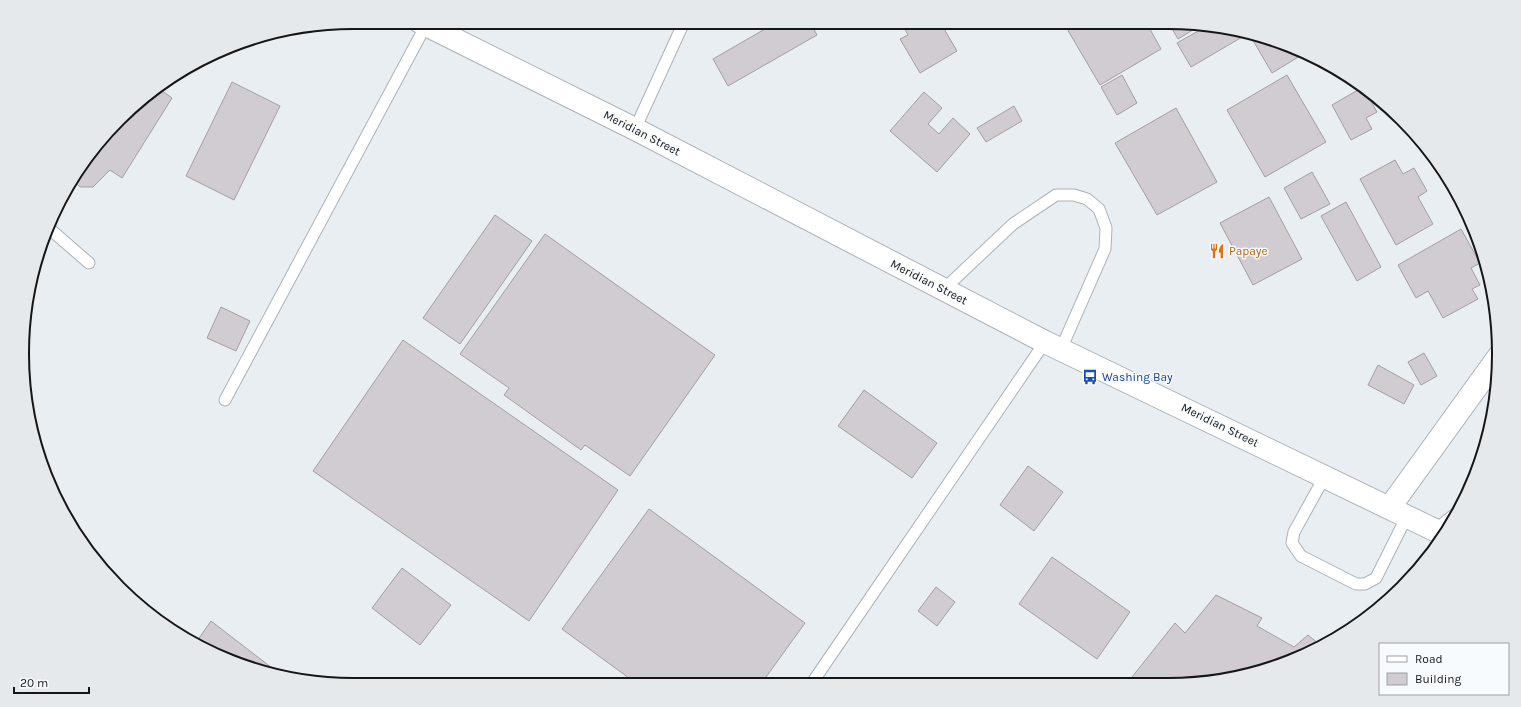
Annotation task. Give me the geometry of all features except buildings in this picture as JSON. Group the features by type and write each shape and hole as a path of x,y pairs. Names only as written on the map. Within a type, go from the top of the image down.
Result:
{"main road":[{"name":"Meridian Street","path":"432,29 635,129 1053,345 1399,511 1439,532"},
{"path":"1399,511 1491,368"}],"lane":[{"path":"225,400 419,29"},
{"path":"635,129 681,29"},
{"path":"816,678 1053,345 1105,249 1106,228 1099,209 1087,199 1074,195 1056,195 1013,224 944,289"},
{"path":"53,232 88,262"},
{"path":"1325,476 1294,532 1292,543 1301,556 1356,584 1365,584 1376,578 1399,511"}],"place":[{"name":"Papaye","path":"1217,251"},
{"name":"Washing Bay","path":"1090,377"}]}
